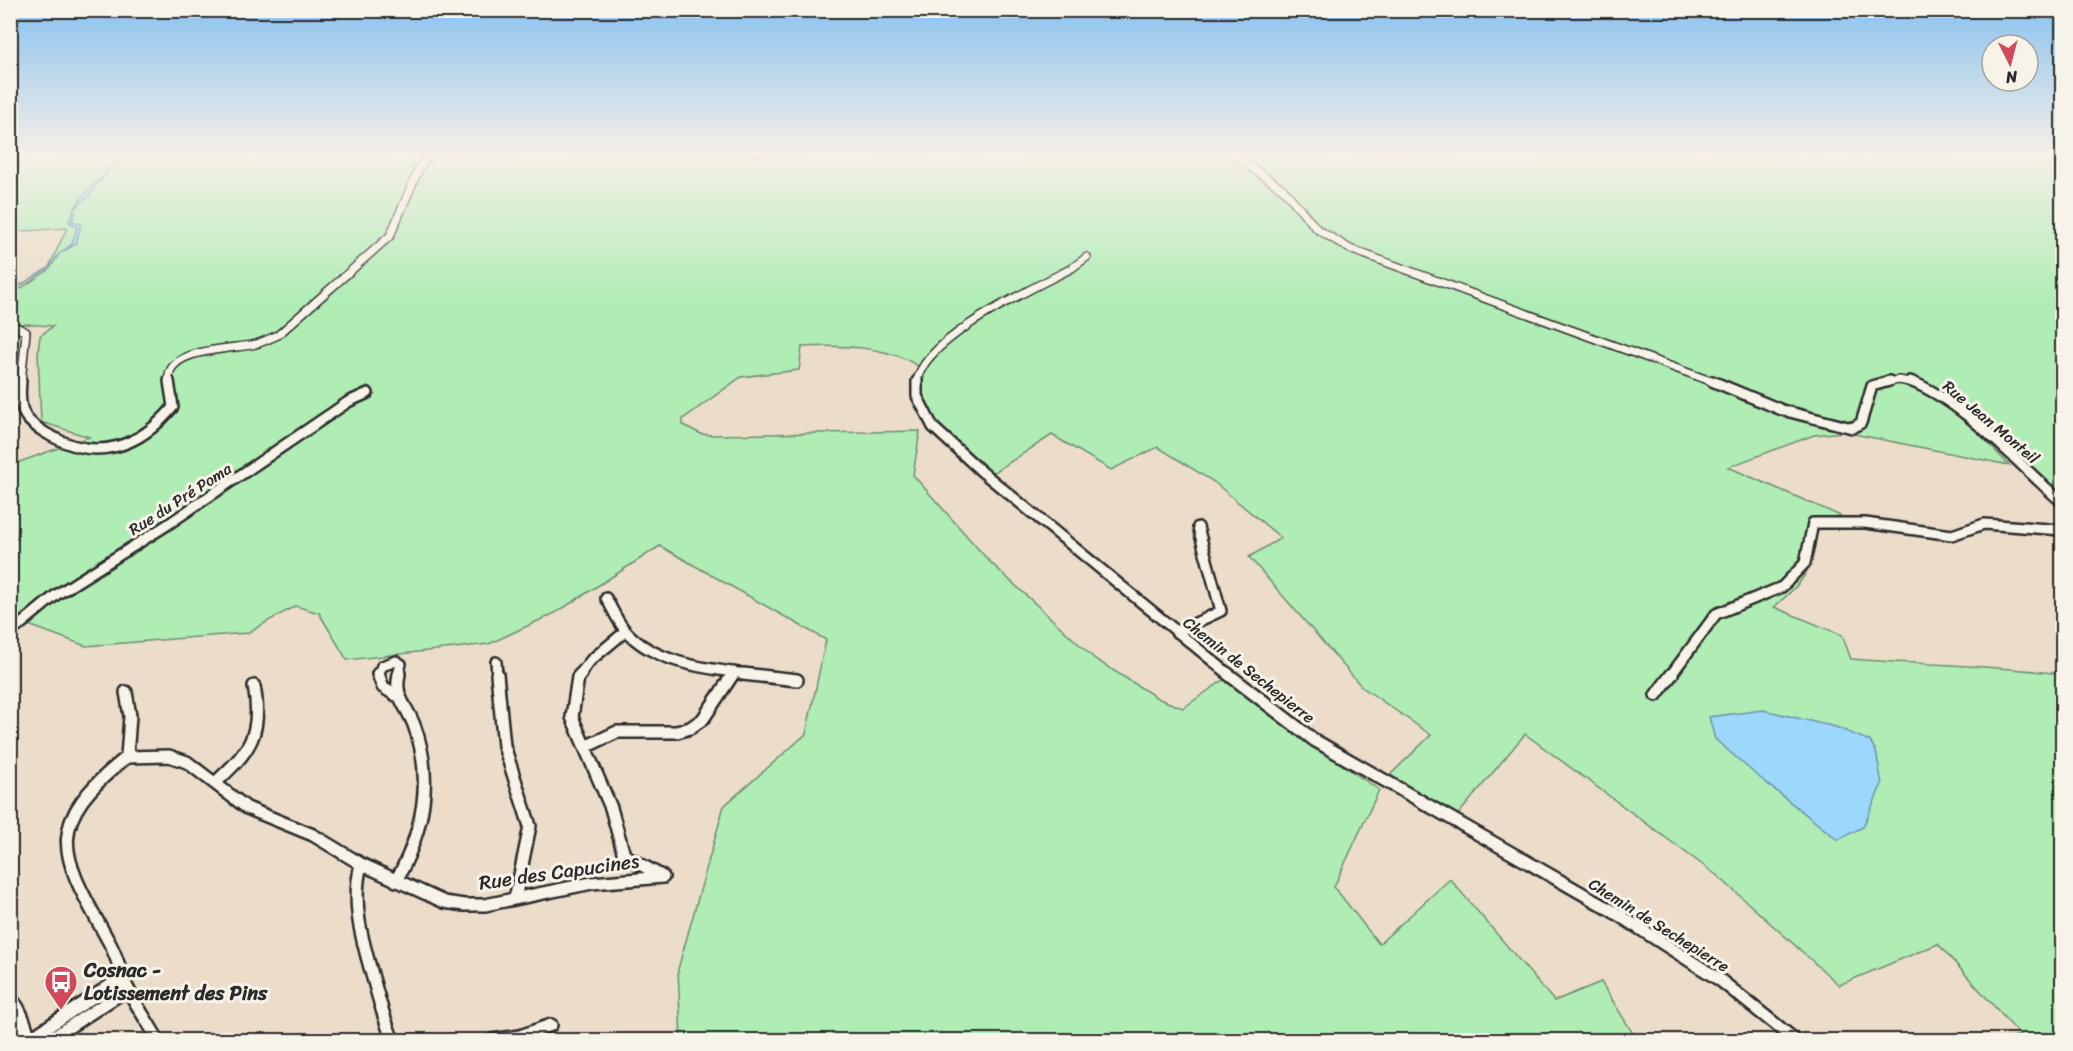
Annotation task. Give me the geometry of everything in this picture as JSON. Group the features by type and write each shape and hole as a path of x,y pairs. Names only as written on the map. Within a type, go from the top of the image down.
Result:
{"street":[{"path":"10,324 26,332 19,402 30,424 68,445 93,450 110,448 132,441 158,426 173,406 168,376 173,366 188,355 257,344 278,334 390,236 403,205"},
{"name":"Rue Jean Monteil","path":"1297,205 1317,229 1339,244 1370,258 1673,366 1733,392 1808,419 1852,428 1861,423 1872,386 1883,382 1910,381 1928,389 1964,414 2062,502"},
{"name":"Chemin de Sechepierre","path":"1087,256 1072,268 964,326 936,351 924,366 917,380 917,396 933,427 981,471 1176,632 1314,741 1611,910 1720,980 1795,1041"},
{"name":"Rue du Pré Poma","path":"10,633 61,594 230,484 348,402 368,393"},
{"path":"1656,695 1716,614 1782,587 1805,563 1813,523 1838,520 1952,535 1963,534 1974,526 1984,524 2062,530"},
{"path":"1176,632 1221,611 1198,527"},
{"path":"606,598 626,631 643,644 682,663 796,680"},
{"path":"626,631 591,660 578,677 572,717 585,747 617,732 677,732 690,728 703,720 734,672"},
{"path":"496,662 504,746 530,826 515,899"},
{"path":"215,783 226,774 245,750 258,724 254,686"},
{"path":"126,692 130,715 127,757 99,782 73,812 67,830 66,849 75,879 117,957 126,983 158,1041"},
{"path":"396,695 413,723 424,760 425,794 416,843 396,881"},
{"name":"Rue des Capucines","path":"127,757 169,756 187,762 258,814 314,835 361,864 396,881 444,902 464,905 515,899 592,883 663,877 624,855 611,808 585,747"},
{"path":"361,864 356,882 355,917 382,1016 393,1041"},
{"path":"10,999 16,1007 28,1040 126,983"},
{"path":"49,1041 126,983"},
{"path":"492,1041 520,1036 551,1025"}],"green space":[{"path":"11,205 2062,205 2062,492 2058,494 1993,435 1982,437 2009,465 1844,432 1814,435 1728,467 1857,523 1817,528 1813,555 1806,574 1774,607 1842,635 1851,659 2062,674 2062,1040 2003,1040 2020,1035 1938,944 1839,985 1719,877 1525,734 1456,817 1390,775 1431,735 1362,687 1249,557 1281,538 1214,482 1158,447 1111,470 1052,435 993,473 954,442 929,413 922,396 925,372 899,356 867,349 833,346 802,347 799,370 741,377 683,419 683,425 701,434 714,435 920,431 913,475 988,560 1095,659 1159,699 1183,708 1225,679 1284,725 1379,790 1334,887 1379,944 1450,879 1554,1001 1601,982 1637,1040 681,1040 678,969 724,806 806,734 826,640 660,546 557,612 489,644 347,660 319,613 295,606 247,633 86,646 26,624 11,627 11,541 18,539 11,529 11,465 89,437 41,422 38,354 40,336 53,326 11,323 11,295 47,271 67,228 11,232"}],"water":[{"path":"74,211 72,221 81,224 76,244 60,253 72,244 77,227 69,222"},
{"path":"1763,710 1836,727 1870,741 1876,751 1882,784 1863,827 1838,840 1715,739 1709,717"}],"place":[{"name":"Cosnac - Lotissement des Pins","path":"61,1011"}]}
